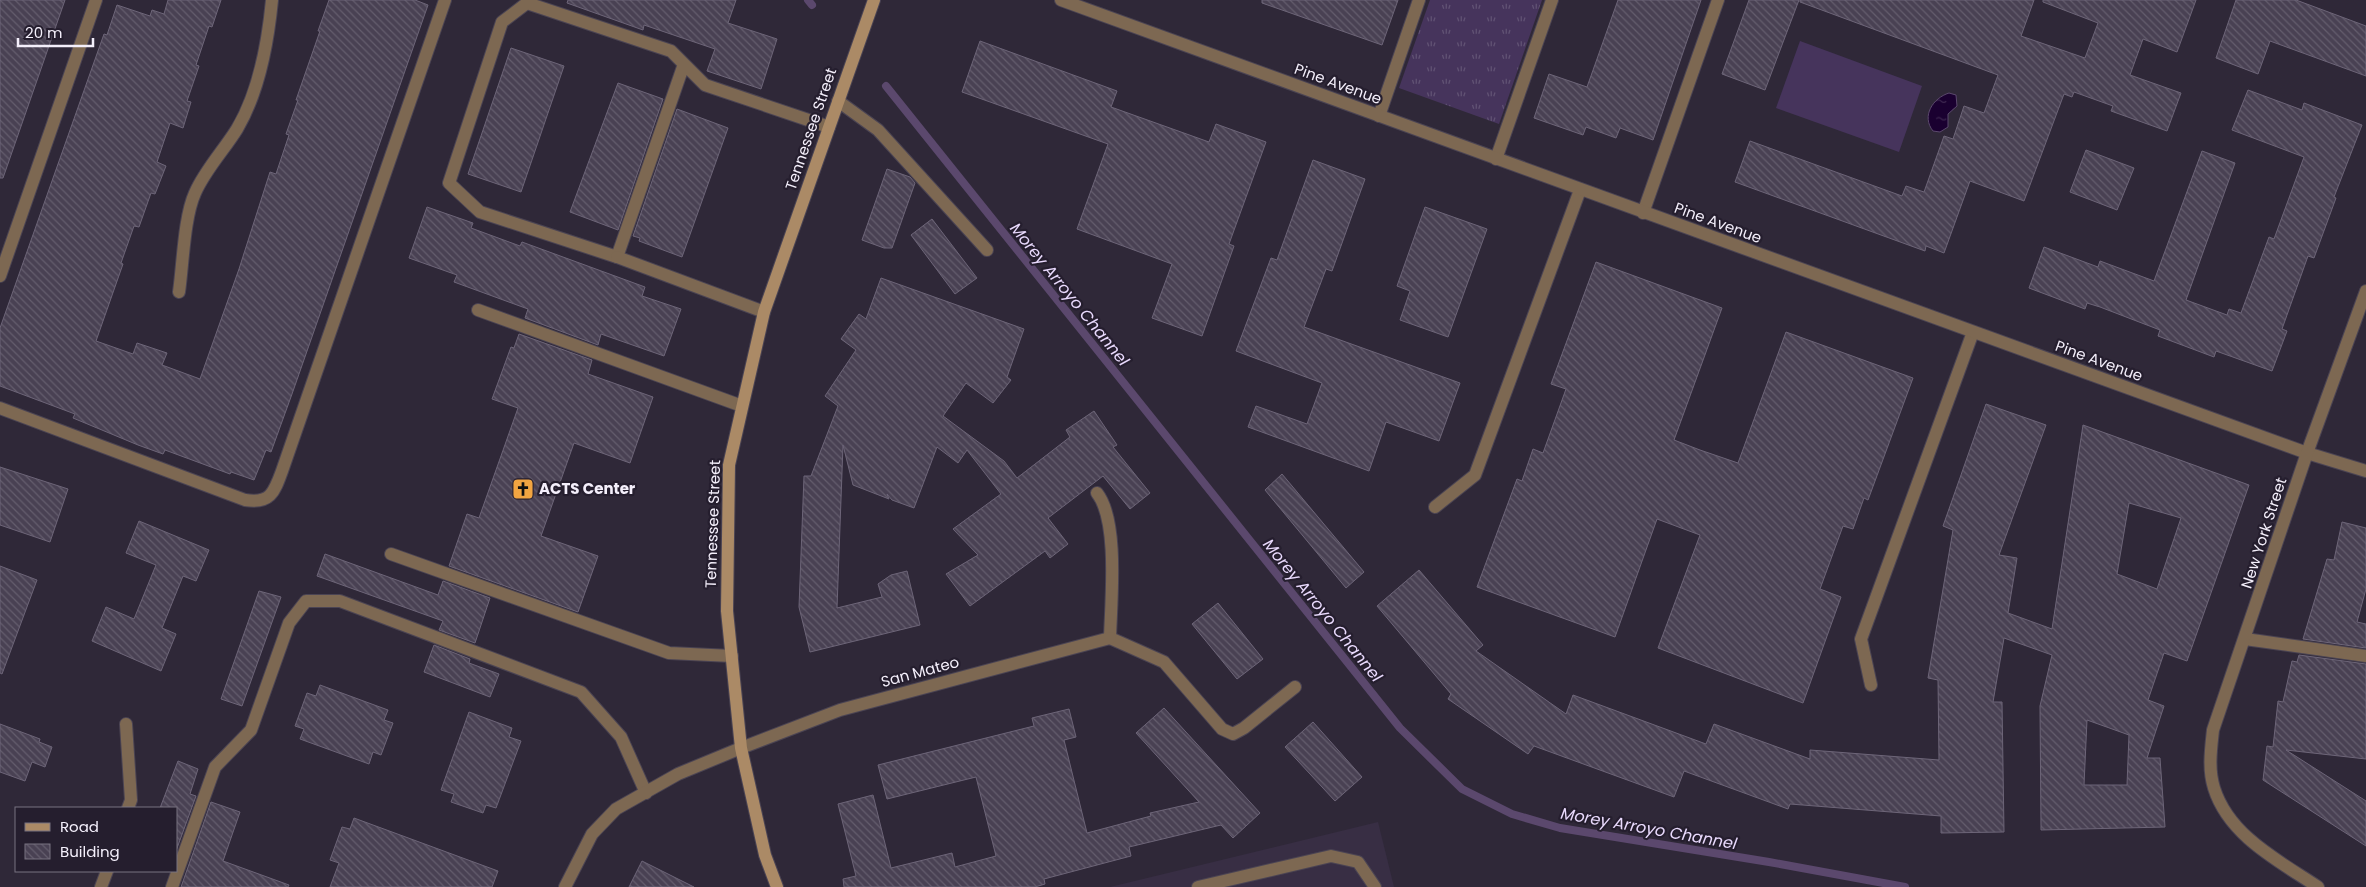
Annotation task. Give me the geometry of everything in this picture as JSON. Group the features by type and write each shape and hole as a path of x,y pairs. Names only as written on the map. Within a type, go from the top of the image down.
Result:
{"main road":[{"name":"Tennessee Street","path":"777,887 765,855 741,748 727,610 729,465 764,312 874,0"}],"street":[{"path":"0,276 96,0"},
{"path":"179,292 194,194 238,127 254,90 264,53 272,0"},
{"path":"0,408 246,500 258,502 267,499 273,492 282,472 445,0"},
{"name":"Pine Avenue","path":"1061,0 2307,453 2366,471"},
{"path":"1379,116 1419,0"},
{"path":"1496,159 1552,0"},
{"path":"1643,213 1718,0"},
{"path":"764,312 617,257 480,212 449,183 502,22 527,3 672,51 705,85 829,127"},
{"path":"617,257 684,64"},
{"path":"838,101 878,130 987,250"},
{"path":"1435,507 1476,475 1580,190"},
{"name":"New York Street","path":"2318,887 2256,846 2232,822 2214,788 2210,766 2213,730 2307,453 2366,291"},
{"path":"478,310 742,406"},
{"path":"1871,685 1861,639 1973,332"},
{"path":"1097,493 1104,502 1110,527 1110,638 1164,662 1222,729 1233,734 1244,728 1295,687"},
{"path":"391,554 669,653 732,656"},
{"path":"178,870 215,767 251,730 289,623 306,601 340,601 582,692 621,737 646,792"},
{"name":"San Mateo","path":"741,748 840,710 1110,638"},
{"path":"2245,640 2366,656"},
{"path":"126,724 131,800 128,807"},
{"path":"565,887 592,834 616,809 678,774 741,748"},
{"path":"1198,887 1332,856 1358,862 1375,887"},
{"path":"101,887 106,872"},
{"path":"172,887 177,872"}],"shaded area":[{"path":"1378,822 1394,887 1110,887"}],"green space":[{"path":"1430,0 1542,0 1499,124 1399,88"},
{"path":"1800,41 1922,86 1899,152 1776,108"}],"water":[{"path":"1949,93 1956,95 1957,106 1948,114 1948,127 1940,132 1933,131 1928,119 1930,108 1943,95"}],"building":[{"path":"0,0 65,0 3,178 0,178"},
{"path":"168,0 221,0 212,27 209,26 196,65 199,66 187,101 191,102 183,128 170,123 157,162 166,166 155,194 151,193 139,227 134,226 96,341 133,354 137,343 167,353 162,365 200,379 239,269 270,172 276,174 289,135 286,134 298,100 296,100 329,0 415,0 428,5 271,452 266,450 254,480 231,472 230,474 165,450 163,454 138,445 73,418 75,414 0,386 0,328 104,34 107,35 117,5 150,16 152,10 164,14"},
{"path":"568,0 736,0 728,23 777,39 761,89 707,71 715,49 644,25 643,30 567,3"},
{"path":"1262,0 1398,0 1382,45 1262,3"},
{"path":"1618,0 1701,0 1653,140 1620,128 1616,138 1586,127 1583,135 1534,118 1549,74 1587,87"},
{"path":"1749,0 1799,0 1765,90 1722,74"},
{"path":"1800,0 2034,0 2021,36 2085,58 2098,23 2043,2 2043,0 2196,0 2177,52 2143,39 2130,75 2181,93 2167,131 2111,111 2113,106 2074,92 2072,97 2064,94 2024,201 1970,181 1944,253 1926,246 1925,251 1735,182 1750,141 1902,196 1906,186 1924,192 1944,136 1953,139 1964,106 1984,113 1998,75 1800,2"},
{"path":"2236,0 2296,0 2366,26 2366,76 2270,41 2258,74 2216,58"},
{"path":"980,41 1117,91 1111,107 1209,142 1216,124 1266,142 1229,244 1234,246 1202,336 1152,318 1172,264 1077,229 1108,144 962,92"},
{"path":"511,48 564,66 521,192 468,174"},
{"path":"618,83 663,99 618,230 570,212"},
{"path":"2248,90 2302,110 2304,103 2362,125 2334,197 2336,198 2314,258 2308,256 2282,329 2287,331 2272,371 2216,351 2214,357 2158,336 2160,330 2100,307 2087,303 2085,309 2029,288 2044,247 2098,267 2100,261 2154,281 2202,151 2235,163 2186,300 2227,315 2229,309 2241,313 2269,237 2274,239 2304,157 2232,130"},
{"path":"677,109 728,128 682,257 639,241 640,238 633,236"},
{"path":"2086,150 2134,168 2117,210 2070,192"},
{"path":"1313,160 1365,179 1332,271 1326,269 1304,327 1460,383 1439,441 1386,422 1369,471 1248,427 1256,406 1307,424 1322,383 1236,351 1271,258 1277,260"},
{"path":"887,169 910,177 915,183 892,248 884,248 862,240"},
{"path":"427,207 473,223 471,228 520,246 522,242 645,287 642,296 681,309 664,356 601,334 598,345 525,318 528,309 454,282 457,275 409,258"},
{"path":"1425,207 1487,229 1448,337 1400,320 1410,291 1397,286"},
{"path":"932,219 977,278 955,294 911,235"},
{"path":"1596,262 1722,308 1674,440 1700,450 1738,463 1786,332 1913,378 1868,500 1864,498 1853,529 1843,526 1820,589 1841,597 1803,703 1658,648 1700,535 1657,519 1615,637 1477,587 1517,479 1522,481 1533,449 1543,453 1566,389 1551,384"},
{"path":"881,278 1024,329 1007,377 1011,380 993,403 966,383 943,416 1004,461 1017,478 1070,437 1066,430 1094,411 1117,445 1113,447 1150,493 1130,509 1103,476 1048,518 1068,544 1050,558 1045,551 970,606 946,574 978,555 953,529 1001,494 967,450 958,463 937,447 914,508 892,500 887,494 889,499 853,485 843,445 837,608 882,597 878,584 891,575 907,571 920,625 810,652 799,607 804,476 811,476 838,406 825,396 856,350 841,339 859,314 866,319"},
{"name":"ACTS Center","path":"519,334 592,360 588,374 653,397 630,463 574,443 541,536 598,556 578,612 449,566 467,514 479,518 518,408 492,399 511,347 514,348"},
{"path":"1986,404 2046,425 1999,555 2017,558 2008,613 2052,629 2083,425 2249,485 2187,661 2164,653 2148,700 2164,706 2147,758 2160,758 2165,827 2041,830 2040,706 2052,655 2004,638 1993,702 2002,702 2004,832 1941,833 1941,816 1790,804 1788,809 1684,771 1674,797 1534,746 1528,754 1448,699 1451,694 1377,606 1419,570 1483,645 1476,651 1566,714 1573,695 1706,744 1714,724 1810,759 1810,750 1939,760 1938,680 1928,678 1953,530 1943,526","holes":["2129,503 2181,518 2157,589 2117,574","2087,720 2129,735 2127,785 2084,785"]},
{"path":"0,467 68,489 50,542 0,525"},
{"path":"1282,474 1364,572 1346,588 1265,490"},
{"path":"139,521 209,550 196,581 183,576 162,628 176,634 161,671 92,641 106,607 134,619 156,565 126,553"},
{"path":"2342,522 2366,528 2366,589 2357,622 2366,624 2366,648 2303,639 2327,559 2334,560"},
{"path":"325,554 438,595 443,581 490,598 475,643 439,630 443,621 317,576"},
{"path":"0,566 37,580 2,674 0,673"},
{"path":"259,591 281,597 242,706 221,699"},
{"path":"1218,603 1263,659 1237,679 1192,624"},
{"path":"434,645 470,659 469,663 499,674 490,697 424,672"},
{"path":"2299,655 2366,664 2366,759 2286,750 2366,801 2366,846 2263,780 2267,746 2273,747 2278,701 2283,702 2292,661 2297,662"},
{"path":"320,685 388,710 384,720 393,723 381,755 373,752 369,764 300,739 304,729 295,726 307,693 316,696"},
{"path":"1164,708 1260,813 1233,838 1221,825 1129,847 1131,856 1044,879 1045,884 1035,887 844,887 843,879 856,876 838,804 873,795 891,868 952,853 955,867 996,856 976,777 887,799 878,765 1034,726 1032,718 1069,709 1076,737 1064,740 1087,833 1151,816 1150,813 1199,802 1136,733"},
{"path":"469,712 512,728 509,737 521,741 496,808 486,805 483,813 451,802 454,794 441,790"},
{"path":"1313,722 1362,777 1335,801 1285,747"},
{"path":"0,724 40,739 39,742 52,747 45,767 32,762 25,781 0,772"},
{"path":"178,761 198,769 190,794 196,796 178,846 178,807 160,807"},
{"path":"211,802 240,812 223,861 289,885 288,887 181,887"},
{"path":"354,818 498,871 492,887 330,887 339,863 330,860 342,827 350,829"},
{"path":"642,861 694,887 629,887"}],"waterway":[{"name":"Morey Arroyo Channel","path":"808,0 812,5"},
{"name":"Morey Arroyo Channel","path":"886,86 1400,728 1462,789 1512,814 1560,828 1769,862 1905,887"}],"place":[{"name":"ACTS Center","path":"523,489"}]}
